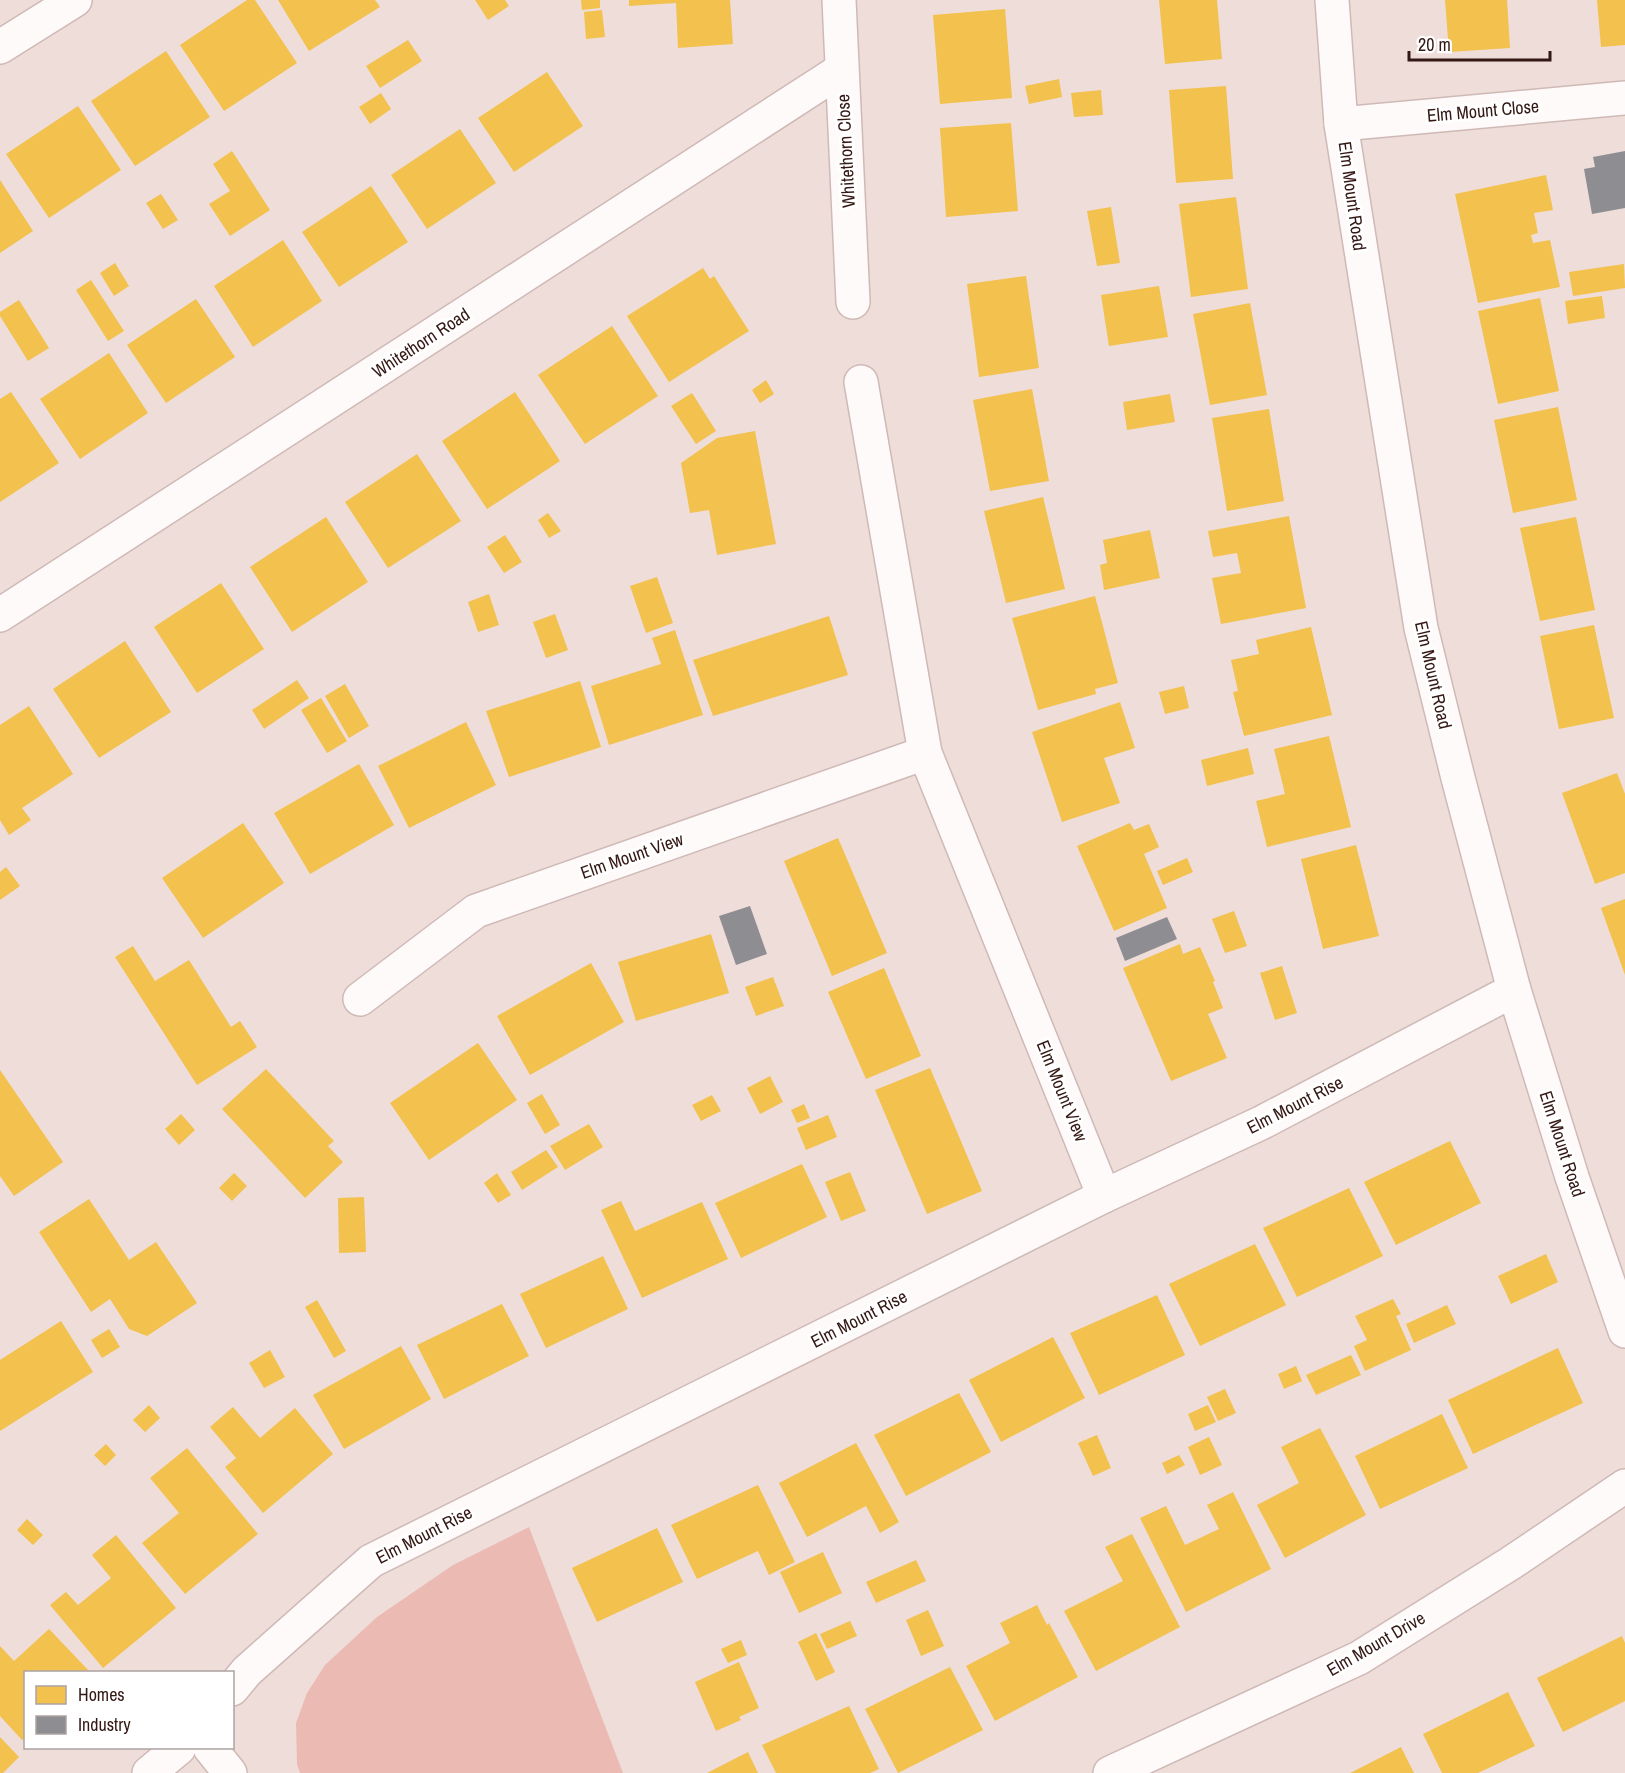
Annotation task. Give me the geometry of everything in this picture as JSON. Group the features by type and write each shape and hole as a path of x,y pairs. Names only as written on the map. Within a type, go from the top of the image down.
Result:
{"street":[{"path":"0,47 75,0"},
{"name":"Whitethorn Close","path":"839,0 853,302"},
{"name":"Elm Mount Road","path":"1332,0 1341,124 1421,628 1514,990 1572,1177 1625,1331"},
{"name":"Whitethorn Road","path":"0,615 842,70"},
{"name":"Elm Mount Close","path":"1341,124 1625,98"},
{"name":"Elm Mount View","path":"861,382 925,753 1104,1196"},
{"name":"Elm Mount View","path":"360,999 476,911 925,753"},
{"name":"Elm Mount Rise","path":"234,1687 247,1671 371,1561 1104,1196 1261,1123 1514,990"},
{"name":"Elm Mount Drive","path":"1110,1773 1359,1658 1511,1563 1625,1486"},
{"path":"149,1773 178,1749"},
{"path":"211,1749 230,1773"}],"shaded area":[{"path":"529,1527 623,1773 300,1773 297,1764 296,1723 307,1693 325,1665 377,1617 453,1565"}],"building: Homes":[{"path":"247,0 255,0 297,63 224,111 180,45"},
{"path":"278,0 375,0 380,7 309,51"},
{"path":"475,0 505,0 509,6 488,20"},
{"path":"581,0 600,0 600,8 582,10"},
{"path":"629,0 730,0 733,44 678,48 676,3 629,6"},
{"path":"1159,0 1217,0 1222,59 1165,64"},
{"path":"1445,0 1507,0 1510,48 1449,52"},
{"path":"1597,0 1625,0 1625,45 1601,47"},
{"path":"1005,9 1012,98 940,104 933,15"},
{"path":"602,10 605,37 586,39 584,12"},
{"path":"408,40 422,61 380,88 366,66"},
{"path":"166,51 210,117 135,166 91,101"},
{"path":"547,72 583,126 514,172 478,118"},
{"path":"1059,79 1062,97 1029,104 1025,86"},
{"path":"1226,86 1233,179 1176,183 1169,90"},
{"path":"1101,90 1103,115 1074,117 1071,93"},
{"path":"381,93 391,109 370,124 359,107"},
{"path":"78,106 121,170 49,218 6,154"},
{"path":"1011,123 1018,211 946,217 940,128"},
{"path":"460,129 496,183 427,229 391,175"},
{"path":"232,151 270,210 230,236 209,204 230,191 213,164"},
{"path":"1546,175 1553,210 1534,213 1538,233 1531,235 1533,243 1550,240 1560,287 1478,303 1455,194"},
{"path":"0,180 33,231 0,253"},
{"path":"371,186 408,242 339,287 302,232"},
{"path":"161,194 178,220 163,229 146,203"},
{"path":"1236,197 1248,289 1191,297 1179,204"},
{"path":"1111,207 1120,263 1097,266 1087,211"},
{"path":"283,240 322,301 253,347 214,286"},
{"path":"115,263 129,286 114,296 100,273"},
{"path":"1624,264 1625,288 1573,296 1569,272"},
{"path":"703,268 710,279 714,276 749,331 669,382 627,316"},
{"path":"1026,276 1039,368 979,377 967,284"},
{"path":"91,280 124,331 108,341 76,290"},
{"path":"1159,286 1168,337 1109,346 1101,295"},
{"path":"1602,296 1605,318 1568,324 1565,301"},
{"path":"1540,298 1559,391 1498,404 1478,311"},
{"path":"196,299 235,357 166,403 127,345"},
{"path":"19,300 49,348 28,361 0,316 0,312"},
{"path":"1250,303 1267,395 1210,405 1193,314"},
{"path":"612,326 658,396 585,444 538,375"},
{"path":"109,353 148,413 80,459 40,399"},
{"path":"766,380 774,394 760,403 752,390"},
{"path":"1032,389 1049,481 990,491 973,400"},
{"path":"11,392 59,463 0,502 0,399"},
{"path":"515,392 560,461 487,509 442,441"},
{"path":"692,393 716,431 696,444 671,406"},
{"path":"1170,394 1175,422 1127,430 1123,402"},
{"path":"1558,407 1577,500 1513,513 1494,420"},
{"path":"1269,409 1284,501 1227,511 1212,418"},
{"path":"755,431 776,544 717,555 709,510 690,513 681,463 717,438"},
{"path":"417,454 461,521 388,568 345,502"},
{"path":"1043,497 1065,589 1006,603 984,511"},
{"path":"548,513 561,531 549,538 538,520"},
{"path":"1289,516 1306,608 1221,624 1212,578 1241,573 1237,553 1213,557 1208,531"},
{"path":"326,517 368,582 292,632 250,567"},
{"path":"1576,517 1595,610 1540,621 1520,528"},
{"path":"1150,530 1160,578 1104,590 1100,565 1107,563 1103,540"},
{"path":"505,535 522,562 504,573 487,547"},
{"path":"657,577 673,623 646,633 630,586"},
{"path":"221,583 264,649 197,693 154,627"},
{"path":"489,594 499,625 478,632 468,602"},
{"path":"1095,596 1118,683 1095,689 1096,694 1038,710 1012,618"},
{"path":"555,614 568,650 546,658 533,622"},
{"path":"829,616 848,675 713,716 693,660"},
{"path":"1594,625 1614,718 1559,729 1540,636"},
{"path":"1311,627 1332,715 1244,736 1233,692 1238,691 1231,660 1259,654 1256,640"},
{"path":"675,630 703,715 609,745 591,686 661,664 652,638"},
{"path":"125,641 171,712 99,758 53,689"},
{"path":"297,680 309,698 264,729 252,710"},
{"path":"580,681 601,747 509,777 486,711"},
{"path":"345,684 369,726 349,738 325,696"},
{"path":"1184,686 1189,708 1165,714 1159,692"},
{"path":"321,698 347,741 327,753 301,710"},
{"path":"1120,702 1135,748 1104,758 1120,803 1062,822 1032,732"},
{"path":"29,706 73,774 22,808 31,820 9,835 0,820 0,725"},
{"path":"466,722 496,785 409,828 378,766"},
{"path":"1329,736 1351,827 1267,847 1256,801 1285,794 1274,749"},
{"path":"1248,748 1254,774 1207,786 1201,760"},
{"path":"359,764 394,825 310,874 274,813"},
{"path":"1617,773 1625,794 1625,873 1595,884 1562,793"},
{"path":"243,823 284,883 203,938 162,878"},
{"path":"1130,823 1134,830 1149,824 1159,847 1144,854 1167,908 1114,931 1077,846"},
{"path":"838,838 887,953 832,976 784,861"},
{"path":"1356,845 1379,936 1323,949 1301,859"},
{"path":"1187,858 1193,872 1163,885 1157,871"},
{"path":"6,867 20,886 0,900 0,872"},
{"path":"1625,899 1625,975 1601,908"},
{"path":"1234,911 1247,946 1225,953 1212,919"},
{"path":"711,934 729,993 636,1021 618,962"},
{"path":"1180,944 1183,954 1200,947 1215,981 1213,982 1223,1008 1208,1014 1227,1058 1171,1081 1123,968"},
{"path":"133,946 155,981 189,960 231,1027 240,1021 257,1047 197,1085 115,957"},
{"path":"591,963 624,1022 530,1075 497,1016"},
{"path":"1282,966 1297,1013 1275,1020 1260,973"},
{"path":"884,968 921,1056 866,1079 828,992"},
{"path":"773,977 784,1006 756,1016 745,987"},
{"path":"478,1043 517,1100 429,1160 390,1103"},
{"path":"930,1068 982,1191 927,1214 875,1090"},
{"path":"266,1069 334,1141 328,1146 343,1162 305,1198 222,1109"},
{"path":"0,1070 63,1162 14,1196 0,1176"},
{"path":"770,1076 783,1102 760,1114 747,1088"},
{"path":"542,1094 560,1125 545,1134 527,1103"},
{"path":"712,1095 721,1111 701,1121 692,1105"},
{"path":"804,1104 810,1118 797,1123 791,1110"},
{"path":"181,1114 195,1130 179,1145 165,1129"},
{"path":"828,1115 837,1137 806,1150 797,1128"},
{"path":"589,1124 603,1147 565,1170 550,1146"},
{"path":"1450,1141 1481,1203 1396,1245 1364,1182"},
{"path":"546,1150 558,1167 522,1190 511,1172"},
{"path":"802,1164 827,1217 741,1258 715,1203"},
{"path":"850,1172 866,1211 841,1221 825,1182"},
{"path":"234,1173 247,1186 232,1201 219,1188"},
{"path":"497,1173 511,1195 498,1203 484,1183"},
{"path":"1349,1188 1383,1256 1297,1297 1263,1228"},
{"path":"364,1197 366,1252 339,1253 338,1198"},
{"path":"89,1199 129,1260 156,1242 197,1303 147,1336 129,1329 110,1299 91,1312 39,1232"},
{"path":"621,1201 635,1231 702,1202 728,1259 642,1298 601,1210"},
{"path":"1255,1244 1286,1305 1200,1346 1169,1284"},
{"path":"1546,1254 1558,1282 1511,1304 1498,1276"},
{"path":"603,1256 628,1309 546,1348 520,1294"},
{"path":"1157,1295 1185,1355 1099,1395 1070,1333"},
{"path":"1393,1299 1401,1314 1396,1316 1411,1350 1365,1371 1354,1346 1367,1340 1355,1316"},
{"path":"317,1300 346,1351 334,1358 305,1307"},
{"path":"502,1304 529,1356 444,1399 417,1345"},
{"path":"1447,1305 1456,1324 1414,1343 1406,1324"},
{"path":"61,1321 93,1372 0,1431 0,1360"},
{"path":"109,1329 120,1347 102,1358 91,1340"},
{"path":"1053,1337 1085,1398 1001,1442 969,1380"},
{"path":"401,1346 431,1399 344,1449 313,1395"},
{"path":"1558,1348 1583,1403 1473,1454 1448,1400"},
{"path":"270,1350 285,1377 264,1388 249,1363"},
{"path":"1351,1355 1361,1375 1316,1395 1306,1375"},
{"path":"1296,1366 1302,1381 1284,1389 1278,1374"},
{"path":"1225,1389 1236,1413 1218,1421 1207,1397"},
{"path":"959,1393 991,1452 906,1496 874,1435"},
{"path":"149,1405 160,1418 145,1432 133,1420"},
{"path":"1208,1405 1216,1422 1195,1431 1188,1414"},
{"path":"233,1407 260,1438 295,1408 333,1454 263,1513 225,1467 236,1458 210,1427"},
{"path":"1442,1414 1468,1468 1380,1509 1355,1456"},
{"path":"1320,1428 1366,1515 1285,1558 1257,1505 1299,1483 1281,1447"},
{"path":"1097,1435 1111,1468 1093,1476 1078,1443"},
{"path":"1209,1437 1222,1465 1200,1475 1188,1447"},
{"path":"856,1443 899,1522 880,1533 866,1506 807,1537 779,1483"},
{"path":"106,1444 116,1455 105,1466 94,1455"},
{"path":"187,1448 258,1534 185,1594 142,1543 179,1513 150,1478"},
{"path":"1179,1455 1185,1465 1167,1474 1162,1463"},
{"path":"758,1485 795,1562 769,1575 758,1551 697,1579 671,1525"},
{"path":"1233,1492 1271,1569 1186,1612 1140,1518 1166,1506 1185,1545 1219,1529 1207,1505"},
{"path":"27,1519 43,1535 33,1545 17,1530"},
{"path":"657,1528 683,1582 597,1622 572,1568"},
{"path":"1132,1534 1180,1627 1096,1671 1064,1611 1123,1581 1105,1547"},
{"path":"116,1535 176,1608 103,1668 50,1605 66,1592 78,1605 111,1578 92,1555"},
{"path":"823,1552 842,1593 799,1613 780,1572"},
{"path":"916,1560 926,1581 876,1603 866,1582"},
{"path":"1037,1605 1078,1677 995,1721 966,1666 1010,1643 1000,1623"},
{"path":"928,1610 944,1646 921,1656 906,1620"},
{"path":"850,1621 857,1636 827,1649 820,1634"},
{"path":"49,1629 89,1671 24,1671 24,1738 22,1740 0,1716 0,1646 14,1661"},
{"path":"816,1633 835,1672 816,1681 798,1642"},
{"path":"1622,1636 1625,1643 1625,1701 1563,1732 1537,1678"},
{"path":"741,1640 747,1655 728,1663 721,1649"},
{"path":"739,1662 759,1708 739,1717 741,1720 716,1731 695,1682"},
{"path":"950,1667 983,1730 898,1773 865,1709"},
{"path":"1508,1692 1535,1746 1478,1773 1442,1773 1423,1734"},
{"path":"849,1706 879,1769 870,1773 776,1773 762,1745"},
{"path":"0,1737 19,1757 3,1773 0,1773"},
{"path":"1401,1747 1414,1773 1350,1773 1360,1768"},
{"path":"748,1752 758,1773 707,1773"}],"building: Industry":[{"path":"1625,151 1625,208 1592,214 1584,169 1595,167 1593,157"},
{"path":"750,906 767,954 736,965 719,916"},
{"path":"1167,917 1177,939 1125,961 1116,938"}]}
